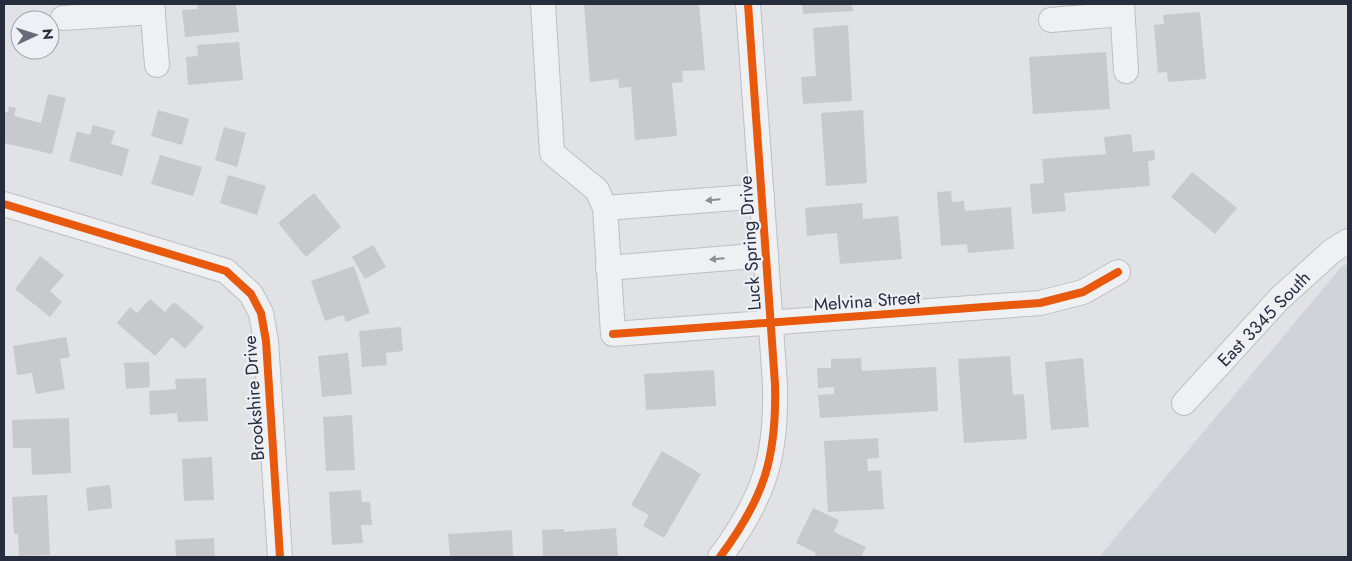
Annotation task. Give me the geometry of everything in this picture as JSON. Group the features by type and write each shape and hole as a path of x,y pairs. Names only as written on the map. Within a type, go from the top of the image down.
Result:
{"street":[{"path":"543,4 552,153 597,190 605,208 608,268 766,255"},
{"name":"Luck Spring Drive","path":"720,557 738,533 765,479 773,449 776,417 748,4"},
{"path":"63,18 152,8 157,65"},
{"path":"1051,20 1122,9 1126,71"},
{"path":"605,208 762,196"},
{"name":"Brookshire Drive","path":"4,204 226,271 251,294 260,313 266,340 280,557"},
{"name":"East 3345 South","path":"1184,403 1279,299 1332,251 1348,241"},
{"name":"Melvina Street","path":"608,268 613,334 1040,303 1083,292 1118,272"}],"shaded area":[{"path":"1348,264 1348,557 1099,557 1342,266"}],"building":[{"path":"197,4 236,4 239,32 185,37 182,10 198,9"},
{"path":"584,4 699,4 705,70 682,71 683,82 672,83 677,136 635,140 631,87 619,88 618,79 590,82"},
{"path":"802,4 852,4 853,11 803,14"},
{"path":"1200,12 1206,79 1168,82 1167,72 1158,73 1154,25 1164,24 1163,15"},
{"path":"848,25 852,101 803,104 801,77 816,76 813,28"},
{"path":"239,42 243,80 188,85 186,57 198,56 197,45"},
{"path":"1106,52 1110,109 1033,114 1029,57"},
{"path":"48,94 66,98 52,154 4,143 4,111 8,112 9,106 16,108 14,116 41,123"},
{"path":"158,110 189,119 182,145 151,136"},
{"path":"863,110 867,183 826,186 821,113"},
{"path":"93,125 115,131 111,144 129,149 122,176 69,161 77,131 90,135"},
{"path":"224,127 246,133 237,167 215,160"},
{"path":"1131,134 1133,152 1154,150 1155,160 1148,161 1150,186 1064,193 1066,211 1032,214 1030,184 1044,183 1042,159 1106,154 1104,137"},
{"path":"160,155 202,167 193,196 151,184"},
{"path":"1192,172 1237,208 1215,234 1171,197"},
{"path":"228,175 266,186 257,215 220,203"},
{"path":"951,191 952,202 964,201 965,211 1011,207 1014,249 968,253 967,244 941,246 937,192"},
{"path":"314,193 341,227 306,257 278,223"},
{"path":"862,203 863,219 898,216 902,259 840,264 837,233 807,236 805,208"},
{"path":"373,245 386,267 365,279 352,257"},
{"path":"40,256 64,275 50,291 62,302 50,317 15,289"},
{"path":"354,266 370,313 346,322 343,315 325,321 311,281"},
{"path":"150,299 165,312 174,302 204,327 185,349 172,337 155,356 117,323 130,307 137,313"},
{"path":"401,327 403,351 386,353 387,365 362,367 359,331"},
{"path":"66,337 70,357 60,359 65,389 36,394 32,373 17,375 13,346"},
{"path":"348,353 352,394 322,397 318,356"},
{"path":"1010,356 1013,395 1024,394 1027,439 964,443 958,359"},
{"path":"861,358 862,371 936,367 938,411 820,418 818,395 834,394 834,387 818,388 817,368 831,368 831,359"},
{"path":"1083,358 1089,427 1051,430 1045,362"},
{"path":"149,362 150,387 126,389 124,363"},
{"path":"714,370 716,406 646,410 644,374"},
{"path":"206,378 208,421 178,422 177,413 150,415 149,391 176,389 175,379"},
{"path":"352,415 355,470 326,471 323,417"},
{"path":"69,418 71,473 32,475 31,448 13,448 12,420"},
{"path":"878,438 879,458 867,459 868,471 881,470 884,509 828,512 824,441"},
{"path":"662,451 701,474 664,538 643,526 649,515 631,505"},
{"path":"212,457 214,500 184,501 182,459"},
{"path":"110,485 112,508 88,511 86,488"},
{"path":"361,490 362,502 370,502 372,525 361,525 363,543 332,545 329,492"},
{"path":"47,495 50,555 19,556 18,534 14,534 12,497"},
{"path":"813,508 839,520 834,532 866,547 861,557 814,557 816,553 796,543"},
{"path":"616,528 618,557 543,557 542,530 564,529 564,532"},
{"path":"512,530 513,557 450,557 448,534"},
{"path":"214,538 215,557 176,557 175,540"}],"cycle path":[{"path":"720,557 747,515 765,476 770,456 775,410 775,384 748,4"},
{"path":"4,204 226,271 251,294 261,313 266,341 280,557"},
{"path":"613,334 1040,303 1083,292 1118,272"}]}
